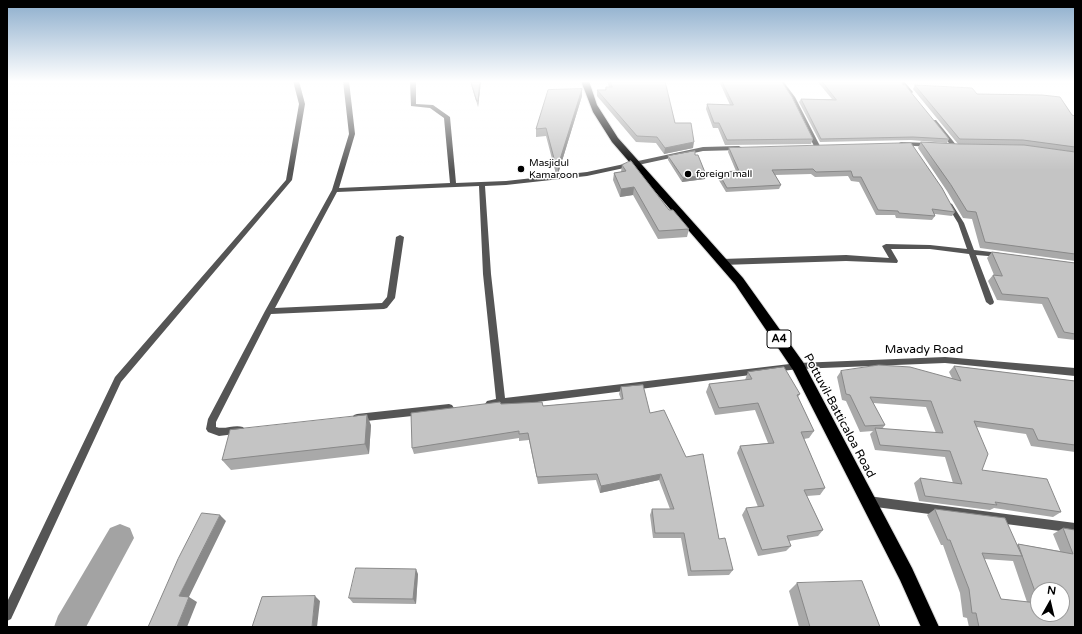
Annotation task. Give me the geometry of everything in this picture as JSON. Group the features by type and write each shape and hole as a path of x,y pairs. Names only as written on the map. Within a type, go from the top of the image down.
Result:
{"highway":[{"name":"Pottuvil-Batticaloa Road","path":"596,111 600,119 615,140 739,281 798,366 906,574 930,627"}],"street":[{"path":"7,615 118,380 289,180 301,111"},
{"path":"251,429 220,432 211,429 211,422 268,311 335,190 352,134 349,111"},
{"path":"438,111 447,117 453,186"},
{"path":"799,111 817,146"},
{"path":"930,117 956,147"},
{"path":"895,144 913,147 941,146"},
{"path":"810,146 825,146"},
{"path":"948,146 963,147"},
{"path":"335,190 453,186 587,174 703,149 748,148"},
{"path":"482,184 487,274 501,403"},
{"path":"946,198 961,224 990,302"},
{"path":"268,311 384,306 391,298 400,237"},
{"path":"722,262 846,258 894,261 886,246 930,247 1009,256"},
{"name":"Mavady Road","path":"478,405 798,366 945,360 1075,372"},
{"path":"345,419 462,407"},
{"path":"868,501 1075,528"}],"building":[{"path":"542,111 575,111 558,166 556,166 546,128 536,129"},
{"path":"615,111 672,111 675,123 691,123 694,142 665,148 657,137 637,136"},
{"path":"709,111 799,111 813,139 727,140 719,123 714,123"},
{"path":"807,111 926,111 949,139 913,137 821,139"},
{"path":"936,111 1069,111 1072,115 1075,116 1075,147 1023,140 960,139"},
{"path":"921,142 1024,145 1075,152 1075,254 985,242 976,212 967,211"},
{"path":"911,143 942,188 955,212 932,209 935,216 878,210 861,177 853,177 851,171 816,172 813,169 772,170 781,185 727,188 718,172 739,171 729,148"},
{"path":"695,151 695,155 698,155 706,175 683,178 668,156"},
{"path":"631,161 669,210 673,210 689,229 659,231 634,187 621,189 614,173 626,171 622,165"},
{"path":"992,252 1075,263 1075,334 1064,332 1048,298 1002,294 993,275 1002,276"},
{"path":"879,365 910,367 961,381 954,366 1075,381 1075,445 1038,440 1033,429 974,421 988,454 982,470 1047,479 1061,512 995,502 997,505 925,496 920,478 962,484 950,451 880,445 875,428 943,433 931,401 870,397 885,425 865,426 850,395 846,394 841,371"},
{"path":"784,367 800,394 797,395 814,431 801,432 825,488 804,490 823,530 787,536 791,546 762,550 746,508 764,506 740,446 774,443 758,403 719,408 709,384 752,379 748,372"},
{"path":"643,385 650,413 664,410 686,457 703,454 719,539 725,538 733,570 691,571 684,533 655,533 652,509 674,509 661,474 601,486 597,474 537,477 528,433 519,434 519,431 412,448 411,413 500,402 501,404 542,402 543,406 623,399 621,387"},
{"path":"367,415 365,444 222,460 230,430"},
{"path":"935,509 1005,518 1022,556 982,553 1001,599 1030,602 1030,622 1070,622 1070,582 1032,582 1018,544 1073,554 1063,528 1075,530 1075,627 979,627 976,613 972,613 969,589 950,540 948,540"},
{"path":"202,513 220,515 179,596 189,597 177,627 148,627 178,559"},
{"path":"356,568 416,569 413,599 349,598"},
{"path":"862,581 880,627 810,627 797,583"},
{"path":"315,596 312,627 252,627 262,597"}],"waterway":[{"path":"69,627 120,538"}],"place":[{"name":"Masjidul Kamaroon","path":"521,169"},
{"name":"foreign mall","path":"688,174"}]}
